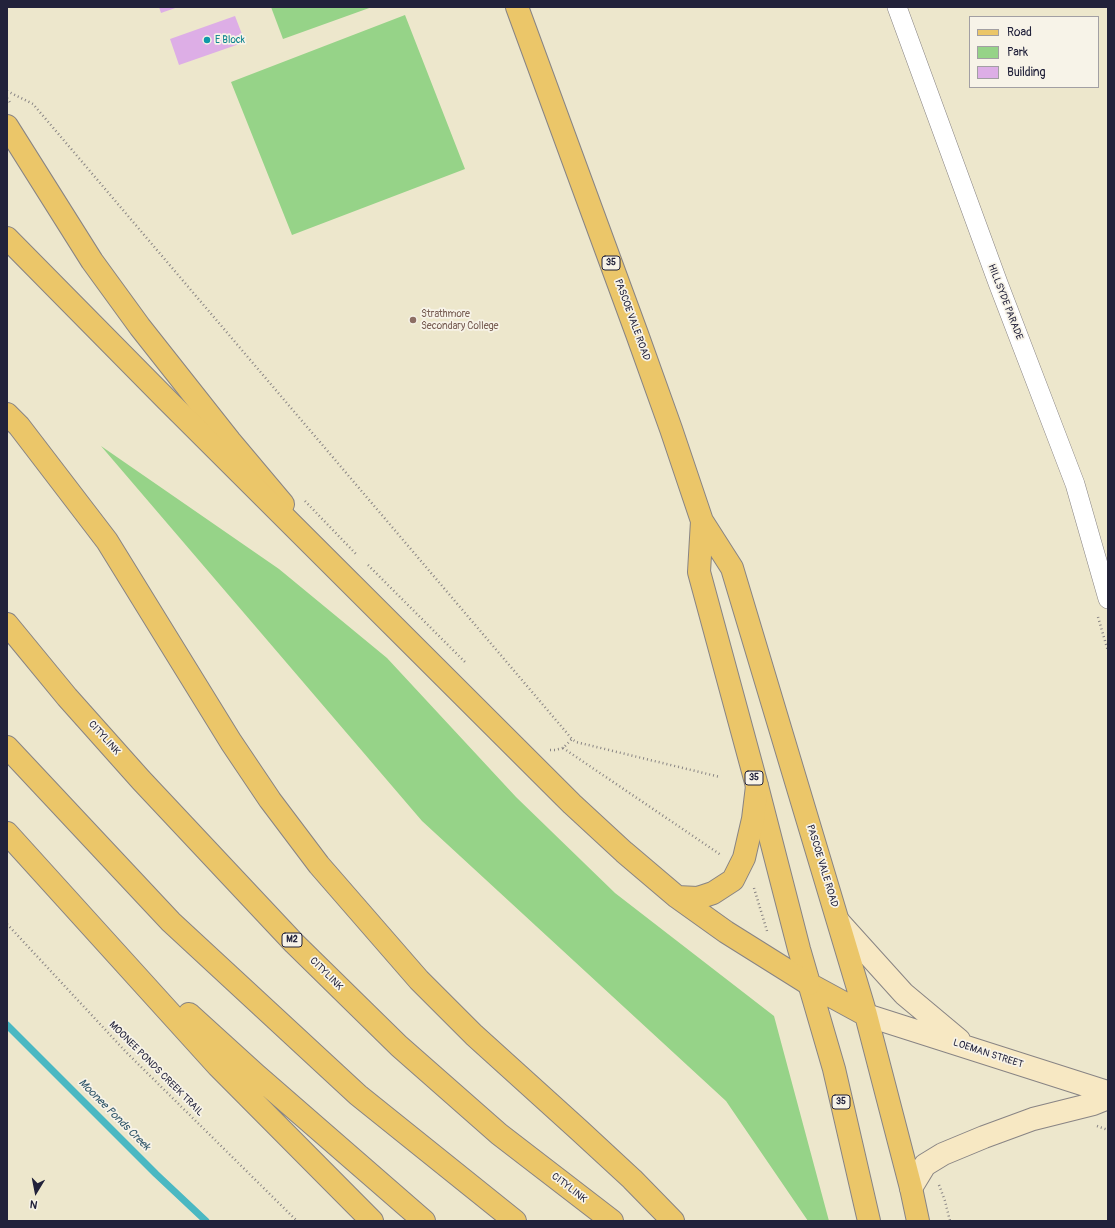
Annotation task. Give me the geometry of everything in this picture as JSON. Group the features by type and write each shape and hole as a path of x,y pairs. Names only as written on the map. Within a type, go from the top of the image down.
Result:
{"main road":[{"name":"PASCOE VALE ROAD","path":"517,7 638,334 702,521 732,568 866,1015 911,1188 918,1221"},
{"path":"7,126 92,261 140,326 230,441 358,591"},
{"path":"7,238 572,804 624,852 677,897 726,932 809,984 866,1015"},
{"path":"7,414 23,432 106,541 236,749 270,800 319,865 419,980 474,1035 632,1179 673,1221"},
{"name":"PASCOE VALE ROAD","path":"702,521 699,572 757,786 798,949 834,1069 869,1221"},
{"name":"CITYLINK","path":"7,624 67,697 141,780 294,943 399,1046 499,1134 612,1221"},
{"path":"7,747 170,922 358,1095 514,1221"},
{"path":"677,897 698,898 713,894 733,880 744,858 753,819 757,786"},
{"path":"7,833 218,1066 372,1221"},
{"path":"95,929 255,1074 424,1221"}],"street":[{"name":"HILLSYDE PARADE","path":"897,7 998,283 1075,484 1108,599"},
{"path":"839,922 904,994 966,1046"},
{"name":"LOEMAN STREET","path":"866,1015 1104,1091 1108,1095"},
{"path":"911,1188 925,1165 943,1154 1033,1119 1093,1104 1108,1098"}],"path":[{"path":"7,91 33,104 572,739 576,742 720,777"},
{"path":"303,498 357,555"},
{"path":"363,561 466,664"},
{"path":"546,749 555,750 563,748 572,739"},
{"path":"563,748 727,859 753,886 767,931 798,949"},
{"name":"MOONEE PONDS CREEK TRAIL","path":"7,924 126,1052 297,1221"}],"green space":[{"path":"271,7 372,7 283,39"},
{"path":"405,15 465,169 292,235 231,82"},
{"path":"101,446 279,569 387,658 516,797 615,893 774,1016 829,1221 808,1221 726,1101 422,821"}],"building":[{"path":"159,7 178,7 161,13"},
{"name":"E Block","path":"235,16 245,42 179,65 170,39"}],"waterway":[{"name":"Moonee Ponds Creek","path":"7,1025 156,1174 206,1221"}],"place":[{"name":"E Block","path":"207,40"},
{"name":"Strathmore Secondary College","path":"413,320"}]}
